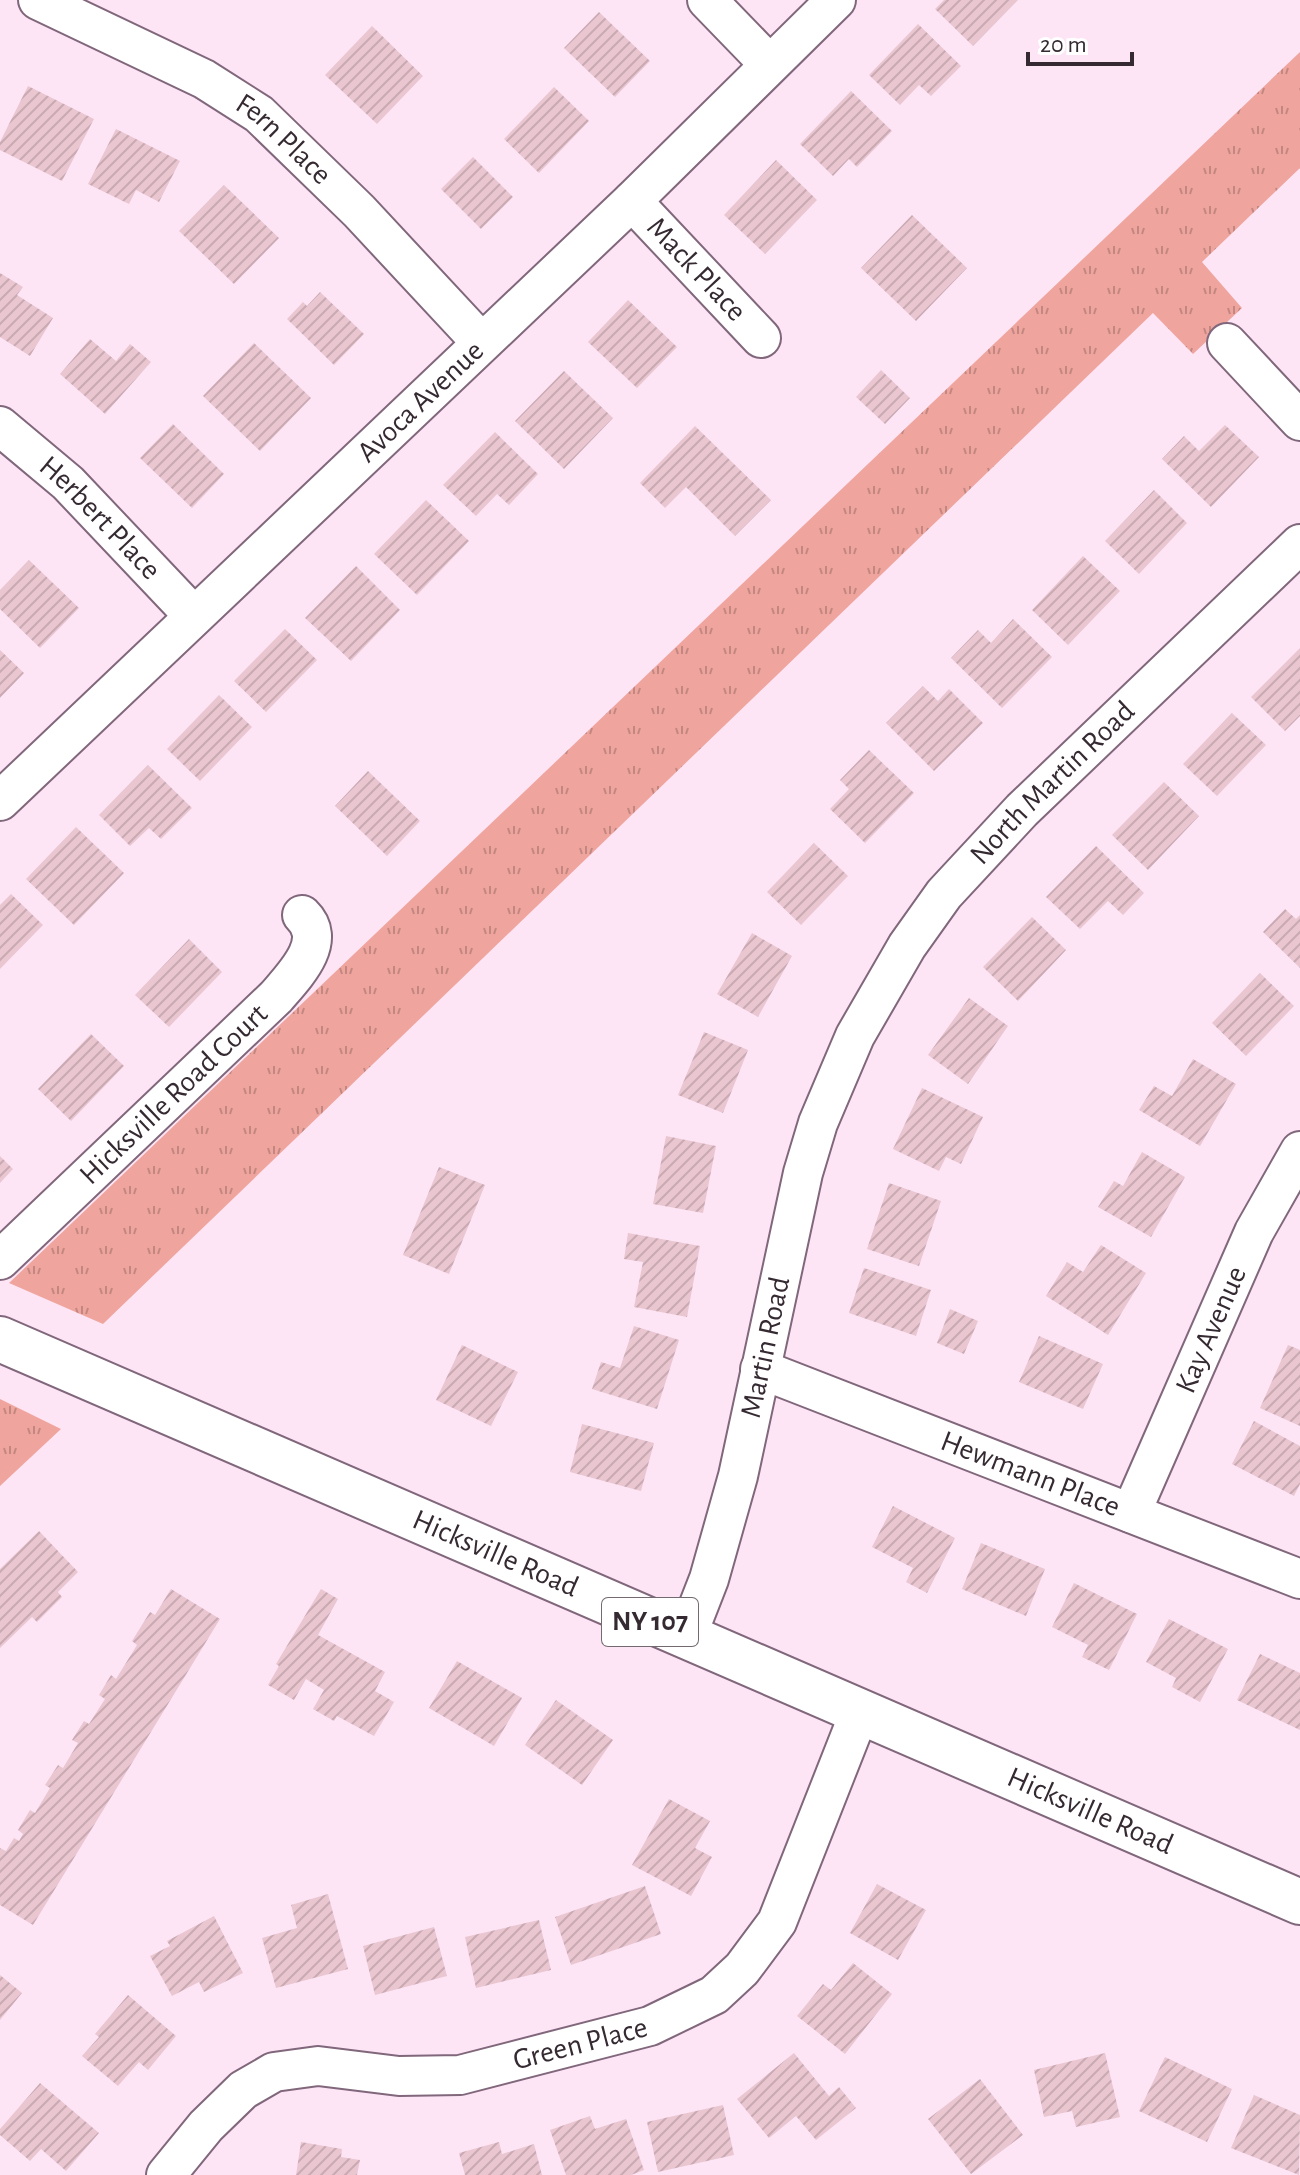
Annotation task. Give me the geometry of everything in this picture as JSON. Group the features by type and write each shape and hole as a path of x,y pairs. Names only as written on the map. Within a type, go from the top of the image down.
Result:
{"main road":[{"name":"Hicksville Road","path":"0,1339 859,1714 1300,1902"}],"street":[{"name":"Fern Place","path":"38,0 204,79 259,114 359,211 481,342"},
{"path":"707,0 769,64"},
{"name":"Avoca Avenue","path":"0,801 632,201 836,0"},
{"name":"Mack Place","path":"632,201 761,338"},
{"path":"1227,343 1300,421"},
{"name":"Herbert Place","path":"0,426 68,483 194,616"},
{"name":"North Martin Road","path":"846,1056 907,946 944,894 1022,810 1300,544"},
{"name":"Hicksville Road Court","path":"0,1260 276,997 300,967 313,937 313,929 302,915"},
{"name":"Martin Road","path":"686,1638 709,1579 738,1476 803,1173 818,1123 846,1056"},
{"name":"Kay Avenue","path":"1131,1513 1254,1232 1300,1151"},
{"name":"Hewmann Place","path":"760,1369 1300,1579"},
{"name":"Green Place","path":"166,2175 206,2126 243,2090 274,2072 318,2066 399,2076 460,2075 650,2026 714,1995 742,1969 777,1922 859,1714"}],"green space":[{"path":"1300,52 1300,168 1202,262 1242,308 1193,354 1153,313 103,1324 9,1283"},
{"path":"0,1399 61,1429 0,1486"}],"building":[{"path":"944,0 1018,0 973,46 935,9"},
{"path":"599,12 650,61 615,97 564,48"},
{"path":"918,24 961,66 931,96 919,85 900,105 869,75"},
{"path":"372,26 423,76 377,124 325,75"},
{"path":"28,86 94,119 62,181 0,150 0,142"},
{"path":"554,87 589,121 539,173 504,139"},
{"path":"851,91 892,131 857,167 849,159 833,176 800,144"},
{"path":"116,129 180,161 159,202 136,190 129,204 88,184"},
{"path":"473,157 513,197 481,229 441,189"},
{"path":"776,160 817,200 765,254 724,215"},
{"path":"224,185 279,238 234,284 179,231"},
{"path":"912,215 967,268 916,321 861,268"},
{"path":"0,273 23,287 17,295 53,318 30,356 0,337"},
{"path":"320,292 364,334 334,365 287,319 303,302 307,306"},
{"path":"628,300 677,347 637,388 588,342"},
{"path":"90,339 116,361 130,344 151,362 105,414 60,374"},
{"path":"254,343 311,398 260,451 203,396"},
{"path":"881,370 910,398 885,424 856,397"},
{"path":"564,371 613,418 564,469 515,421"},
{"path":"173,424 224,474 192,508 140,458"},
{"path":"1225,425 1259,457 1211,507 1162,459 1184,436 1199,451"},
{"path":"695,426 771,500 735,536 686,487 665,508 640,483"},
{"path":"495,432 538,474 509,505 497,494 476,516 443,485"},
{"path":"1154,490 1187,523 1139,574 1105,541"},
{"path":"426,500 469,541 417,595 374,554"},
{"path":"1083,556 1120,591 1068,645 1032,610"},
{"path":"29,560 79,608 40,648 0,609 0,590"},
{"path":"356,566 400,610 351,661 305,618"},
{"path":"1013,619 1052,657 1002,708 951,658 978,630 991,643"},
{"path":"285,629 317,660 266,712 234,681"},
{"path":"1300,648 1300,716 1285,731 1251,697"},
{"path":"0,650 24,673 0,698"},
{"path":"923,686 938,701 949,689 983,723 934,771 886,723"},
{"path":"219,695 252,727 200,781 167,749"},
{"path":"1232,713 1266,745 1217,796 1183,764"},
{"path":"869,750 914,793 865,843 830,809 849,789 840,780"},
{"path":"148,765 192,808 161,839 149,828 130,846 99,815"},
{"path":"368,771 420,821 387,856 335,806"},
{"path":"1164,782 1199,816 1148,870 1112,835"},
{"path":"76,827 124,873 74,925 26,879"},
{"path":"814,843 848,876 801,925 767,892"},
{"path":"1096,846 1144,893 1123,915 1108,901 1080,929 1046,897"},
{"path":"11,894 43,925 0,969 0,905"},
{"path":"1285,909 1296,919 1300,915 1300,968 1263,932"},
{"path":"1032,917 1066,950 1018,1001 983,967"},
{"path":"752,933 792,956 758,1017 717,994"},
{"path":"189,939 222,972 169,1027 135,995"},
{"path":"1260,973 1294,1006 1246,1056 1212,1023"},
{"path":"969,998 1008,1026 968,1084 928,1055"},
{"path":"704,1032 748,1050 723,1113 678,1095"},
{"path":"91,1034 124,1066 71,1121 38,1089"},
{"path":"1193,1059 1236,1084 1200,1146 1139,1110 1154,1086 1172,1096"},
{"path":"922,1088 983,1117 961,1164 946,1157 939,1171 893,1149"},
{"path":"666,1136 716,1146 703,1213 653,1204"},
{"path":"1142,1152 1185,1177 1151,1237 1098,1207 1114,1181 1123,1186"},
{"path":"0,1156 13,1169 0,1183"},
{"path":"439,1167 485,1185 449,1274 403,1255"},
{"path":"889,1183 941,1201 919,1266 867,1249"},
{"path":"628,1233 700,1246 687,1317 634,1307 643,1262 624,1259"},
{"path":"1101,1245 1146,1273 1108,1335 1046,1296 1067,1262 1083,1272"},
{"path":"864,1268 931,1290 916,1336 849,1313"},
{"path":"950,1309 978,1321 964,1354 937,1343"},
{"path":"634,1326 679,1340 657,1409 592,1389 601,1362 620,1368"},
{"path":"1039,1336 1103,1364 1083,1409 1019,1382"},
{"path":"462,1345 518,1372 491,1426 436,1400"},
{"path":"1288,1345 1300,1350 1300,1426 1260,1408"},
{"path":"1254,1421 1300,1446 1300,1484 1294,1496 1232,1464"},
{"path":"582,1424 654,1443 641,1491 570,1472"},
{"path":"893,1506 955,1538 927,1593 906,1582 913,1568 872,1547"},
{"path":"39,1531 78,1572 58,1592 62,1597 37,1622 32,1617 0,1648 0,1569"},
{"path":"981,1543 1045,1569 1026,1616 962,1589"},
{"path":"1074,1583 1137,1614 1109,1670 1082,1657 1088,1645 1052,1627"},
{"path":"171,1589 220,1619 33,1925 0,1905 0,1848 6,1851 14,1838 19,1841 23,1834 18,1830 30,1810 35,1813 50,1788 45,1785 58,1765 63,1768 78,1743 72,1740 84,1721 89,1724 105,1699 99,1695 111,1675 116,1679 137,1645 132,1641 150,1612 155,1615"},
{"path":"321,1589 338,1599 318,1635 385,1672 375,1691 394,1702 374,1736 337,1716 334,1721 313,1709 324,1690 306,1679 294,1700 268,1685 279,1666 276,1664"},
{"path":"1169,1619 1228,1649 1200,1702 1172,1687 1176,1678 1146,1662"},
{"path":"1260,1654 1300,1673 1300,1730 1237,1700"},
{"path":"457,1661 522,1698 494,1746 429,1708"},
{"path":"556,1700 613,1740 582,1785 525,1745"},
{"path":"669,1799 710,1821 695,1848 712,1857 691,1896 632,1865"},
{"path":"877,1884 926,1910 898,1960 850,1933"},
{"path":"645,1886 661,1934 571,1965 555,1917"},
{"path":"328,1894 348,1969 276,1988 262,1938 297,1928 291,1905"},
{"path":"214,1916 243,1973 204,1992 199,1982 172,1996 150,1956 170,1946 167,1941"},
{"path":"539,1920 551,1970 476,1988 465,1937"},
{"path":"434,1927 447,1976 375,1995 363,1946"},
{"path":"853,1963 892,1994 845,2054 797,2016 823,1984 831,1990"},
{"path":"0,1975 22,1993 0,2020"},
{"path":"128,1995 176,2036 148,2070 139,2062 118,2086 82,2056 99,2037 95,2034"},
{"path":"794,2053 829,2096 839,2087 856,2108 816,2140 796,2116 769,2138 737,2099"},
{"path":"1105,2053 1120,2117 1076,2127 1072,2111 1044,2117 1034,2070"},
{"path":"1165,2057 1232,2089 1207,2142 1139,2111"},
{"path":"980,2079 1023,2135 971,2174 928,2119"},
{"path":"40,2083 99,2133 66,2171 41,2149 30,2161 0,2135 0,2129"},
{"path":"1254,2095 1300,2115 1299,2175 1231,2148"},
{"path":"723,2105 734,2155 658,2172 647,2122"},
{"path":"590,2116 595,2129 626,2119 644,2170 631,2175 566,2175 550,2130"},
{"path":"301,2142 342,2149 341,2157 360,2160 357,2175 296,2175"},
{"path":"499,2142 502,2154 534,2144 542,2175 465,2175 459,2153"}]}
